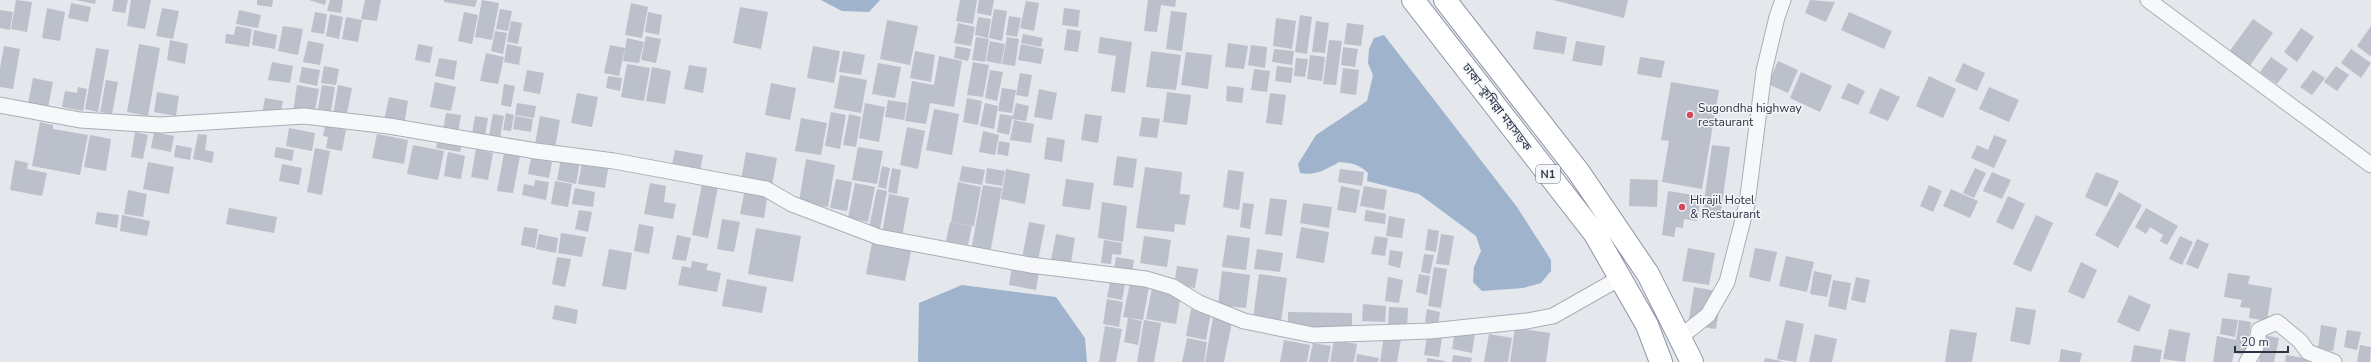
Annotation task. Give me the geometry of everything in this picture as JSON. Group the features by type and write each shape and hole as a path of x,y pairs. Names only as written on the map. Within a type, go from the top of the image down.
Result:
{"highway":[{"name":"ঢাকা–কুমিল্লা মহাসড়ক","path":"1413,0 1595,234 1647,325 1661,362"},
{"name":"ঢাকা–কুমিল্লা মহাসড়ক","path":"1445,0 1578,171 1648,274 1692,362"}],"street":[{"path":"1679,338 1708,315 1727,282 1747,204 1764,71 1776,17 1783,0"},
{"path":"2148,0 2371,165"},
{"path":"0,104 80,120 160,125 304,116 389,126 536,151 614,161 766,189 792,204 879,237 1030,265 1146,279 1173,287 1199,303 1244,321 1313,335 1430,331 1527,321 1553,316 1620,278"},
{"path":"2247,362 2256,347 2259,330 2277,322 2300,341 2308,352 2334,362"}],"water":[{"path":"821,0 880,0 869,12 842,11"},
{"path":"1384,35 1517,207 1551,260 1551,271 1541,283 1523,288 1482,291 1473,282 1474,267 1481,251 1476,236 1419,194 1367,181 1368,173 1355,164 1339,162 1316,173 1300,173 1298,164 1316,135 1367,101 1373,75 1368,63 1369,49 1374,38"},
{"path":"962,285 1056,297 1085,338 1087,362 918,362 919,303"}],"building":[{"path":"16,0 32,2 27,32 11,29"},
{"path":"76,0 96,0 95,4"},
{"path":"114,0 128,0 125,13 112,11"},
{"path":"131,0 151,0 145,29 127,26"},
{"path":"257,0 273,0 272,7 257,5"},
{"path":"309,0 326,0 325,5"},
{"path":"330,0 343,0 341,13 327,11"},
{"path":"365,0 381,0 377,21 361,19"},
{"path":"444,0 477,0 475,7 444,2"},
{"path":"482,0 499,3 492,40 475,37"},
{"path":"960,0 977,0 973,24 956,21"},
{"path":"979,0 994,0 991,16 977,13"},
{"path":"1148,0 1176,0 1175,7 1161,5 1157,32 1144,31"},
{"path":"1553,0 1628,0 1624,18"},
{"path":"1810,0 1835,2 1826,22 1805,13"},
{"path":"1026,1 1039,3 1034,31 1020,28"},
{"path":"71,3 91,7 88,22 68,18"},
{"path":"631,3 648,7 642,38 625,35"},
{"path":"740,7 768,12 761,49 733,43"},
{"path":"47,8 65,12 60,41 42,38"},
{"path":"162,8 179,11 173,39 156,36"},
{"path":"1064,8 1080,10 1078,27 1062,25"},
{"path":"500,9 512,11 508,31 496,29"},
{"path":"994,9 1007,11 1002,41 989,38"},
{"path":"0,10 13,12 10,30 0,28"},
{"path":"239,10 261,15 258,28 236,24"},
{"path":"1171,11 1187,13 1182,51 1166,49"},
{"path":"315,12 327,14 324,34 311,32"},
{"path":"464,12 478,15 472,44 458,41"},
{"path":"648,12 662,15 659,35 645,32"},
{"path":"1849,12 1892,31 1884,49 1841,30"},
{"path":"330,14 343,17 339,39 326,36"},
{"path":"1300,15 1312,17 1307,54 1295,52"},
{"path":"1009,16 1021,18 1017,37 1006,35"},
{"path":"346,17 362,20 358,42 342,39"},
{"path":"978,17 991,19 988,38 975,35"},
{"path":"1276,18 1296,21 1292,49 1273,46"},
{"path":"2253,19 2273,33 2249,67 2229,52"},
{"path":"887,20 918,26 910,65 880,59"},
{"path":"511,21 522,23 518,44 507,42"},
{"path":"1316,21 1329,23 1325,53 1312,52"},
{"path":"958,23 975,27 971,46 954,43"},
{"path":"1347,23 1364,25 1361,46 1344,44"},
{"path":"236,26 252,29 249,47 225,43 226,34 234,35"},
{"path":"283,26 303,29 298,55 278,51"},
{"path":"2371,26 2371,54 2370,56 2357,46"},
{"path":"2301,28 2314,37 2297,62 2284,52"},
{"path":"1067,29 1081,31 1078,52 1064,50"},
{"path":"254,30 277,35 275,49 252,45"},
{"path":"495,31 507,33 503,54 491,51"},
{"path":"1536,31 1567,37 1564,54 1533,49"},
{"path":"1023,34 1043,38 1041,47 1021,43"},
{"path":"646,36 661,39 656,63 641,60"},
{"path":"976,37 989,39 985,62 972,60"},
{"path":"1007,37 1019,39 1015,66 1002,64"},
{"path":"1100,37 1132,42 1125,93 1111,91 1116,56 1098,53"},
{"path":"627,38 644,42 639,63 623,61"},
{"path":"170,40 188,44 185,64 167,60"},
{"path":"1329,40 1342,41 1336,85 1323,84"},
{"path":"308,41 324,44 320,65 303,62"},
{"path":"990,41 1005,44 1001,64 986,61"},
{"path":"1576,41 1605,46 1602,66 1572,61"},
{"path":"1228,43 1248,46 1244,69 1225,67"},
{"path":"139,44 160,48 148,116 127,112"},
{"path":"418,44 433,47 430,63 415,60"},
{"path":"507,44 522,47 519,65 504,62"},
{"path":"1021,44 1044,49 1041,64 1018,60"},
{"path":"610,45 625,48 619,76 604,73"},
{"path":"1251,45 1267,47 1265,68 1248,65"},
{"path":"4,46 20,49 13,89 0,87 0,68"},
{"path":"813,46 840,51 834,83 807,78"},
{"path":"956,46 971,49 968,61 954,58"},
{"path":"1343,47 1358,49 1355,67 1341,65"},
{"path":"96,48 109,50 98,112 85,109"},
{"path":"1274,49 1294,51 1292,65 1272,62"},
{"path":"2351,49 2371,63 2361,78 2341,63"},
{"path":"843,51 865,55 861,75 839,72"},
{"path":"915,51 935,55 931,82 910,78"},
{"path":"1151,51 1181,55 1176,90 1146,87"},
{"path":"1186,52 1212,55 1208,89 1181,85"},
{"path":"486,53 504,57 498,84 480,81"},
{"path":"1310,55 1325,57 1322,81 1307,79"},
{"path":"939,56 962,61 954,107 930,103 926,124 905,121 912,81 934,85"},
{"path":"1640,57 1665,61 1661,78 1637,74"},
{"path":"2271,57 2288,69 2277,84 2260,72"},
{"path":"439,58 457,61 454,80 435,76"},
{"path":"1296,58 1308,59 1305,77 1294,76"},
{"path":"1778,61 1798,70 1788,93 1768,84"},
{"path":"272,62 293,66 290,83 268,80"},
{"path":"973,62 989,65 983,97 967,95"},
{"path":"878,63 901,67 895,98 872,94"},
{"path":"1963,63 1985,73 1977,91 1955,81"},
{"path":"627,64 650,68 644,101 621,97"},
{"path":"689,65 707,68 703,93 684,89"},
{"path":"324,66 339,69 336,85 321,83"},
{"path":"1277,66 1293,68 1291,83 1275,81"},
{"path":"2336,66 2349,75 2337,91 2324,82"},
{"path":"302,67 320,70 317,86 299,82"},
{"path":"652,67 671,71 665,104 646,101"},
{"path":"1343,68 1359,70 1356,95 1340,93"},
{"path":"1254,69 1270,71 1267,92 1251,90"},
{"path":"527,70 544,73 540,94 523,91"},
{"path":"990,70 1003,72 997,101 985,98"},
{"path":"2313,70 2325,78 2312,95 2300,87"},
{"path":"1801,72 1832,86 1820,112 1790,98"},
{"path":"1020,73 1032,75 1028,97 1016,95"},
{"path":"840,75 867,80 861,113 834,108"},
{"path":"608,76 622,78 620,91 606,88"},
{"path":"1929,76 1956,89 1943,118 1916,106"},
{"path":"33,78 53,82 48,108 28,104"},
{"path":"106,80 118,82 112,114 100,112"},
{"path":"435,82 456,87 451,111 430,107"},
{"name":"Sugondha highway restaurant","path":"1671,82 1719,90 1702,189 1662,182 1669,141 1661,140"},
{"path":"771,83 796,88 790,120 765,115"},
{"path":"1848,83 1865,91 1858,105 1841,98"},
{"path":"504,84 515,86 511,107 501,105"},
{"path":"297,85 319,89 314,116 293,112"},
{"path":"322,85 335,87 330,117 317,115"},
{"path":"338,85 352,88 346,118 333,116"},
{"path":"1227,86 1244,88 1242,103 1226,101"},
{"path":"78,87 87,89 83,111 62,107 65,91 77,93"},
{"path":"1989,87 2019,100 2009,122 1979,109"},
{"path":"1002,88 1016,90 1012,113 998,111"},
{"path":"1880,88 1900,97 1888,121 1869,113"},
{"path":"1039,89 1057,93 1052,120 1034,117"},
{"path":"157,92 179,96 176,116 154,112"},
{"path":"1167,92 1191,95 1187,125 1163,122"},
{"path":"577,93 598,97 592,127 571,123"},
{"path":"1270,93 1286,95 1282,125 1266,123"},
{"path":"389,97 408,101 404,125 384,121"},
{"path":"265,98 283,101 280,117 262,114"},
{"path":"967,98 982,101 978,125 963,122"},
{"path":"888,100 907,103 904,120 885,117"},
{"path":"517,103 536,106 534,118 515,115"},
{"path":"865,103 885,107 879,142 859,138"},
{"path":"985,103 998,106 994,129 980,126"},
{"path":"1016,103 1029,106 1026,121 1012,119 1009,135 997,132 1000,114 1013,116"},
{"path":"934,109 959,114 952,155 926,150"},
{"path":"831,112 846,115 840,149 825,146"},
{"path":"446,113 461,115 458,133 443,130"},
{"path":"506,113 514,115 511,131 503,130"},
{"path":"493,114 504,116 499,143 488,141"},
{"path":"849,114 861,117 856,147 843,145"},
{"path":"1085,114 1102,116 1098,143 1081,140"},
{"path":"475,116 488,118 485,136 472,134"},
{"path":"515,116 533,119 531,132 513,129"},
{"path":"540,116 560,120 555,148 535,144"},
{"path":"1142,117 1160,119 1157,138 1139,136"},
{"path":"801,118 827,123 821,155 795,151"},
{"path":"1014,120 1034,124 1031,143 1010,140"},
{"path":"40,122 53,125 53,129 88,135 80,175 32,166"},
{"path":"325,126 346,130 342,151 326,148 328,137 323,136"},
{"path":"907,127 925,131 918,169 900,165"},
{"path":"289,128 315,133 312,151 286,146"},
{"path":"983,131 999,135 995,155 979,152"},
{"path":"135,132 148,135 143,159 131,157"},
{"path":"154,132 174,136 171,152 151,148"},
{"path":"198,134 207,135 205,150 214,152 212,163 193,159"},
{"path":"377,134 408,140 404,164 372,158"},
{"path":"90,135 111,139 106,171 84,167"},
{"path":"439,135 463,140 460,152 436,148"},
{"path":"1994,135 2007,140 1994,168 1971,158 1977,145 1988,150"},
{"path":"1047,137 1065,140 1062,162 1044,159"},
{"path":"999,141 1010,143 1008,156 997,154"},
{"path":"176,145 192,148 190,160 174,157"},
{"path":"413,145 444,151 438,180 407,174"},
{"path":"1712,145 1730,147 1720,218 1702,215"},
{"path":"276,147 294,150 292,161 274,157"},
{"path":"858,147 883,151 877,184 852,180"},
{"path":"315,148 330,151 322,195 307,192"},
{"path":"476,149 493,153 488,180 471,177"},
{"path":"675,150 703,155 700,171 672,165"},
{"path":"448,152 465,156 461,179 444,176"},
{"path":"746,152 777,158 772,186 741,180"},
{"path":"504,153 520,156 513,193 497,191"},
{"path":"1117,156 1137,159 1133,188 1113,185"},
{"path":"531,158 552,162 549,178 528,174"},
{"path":"561,158 580,162 576,184 557,180"},
{"path":"583,158 609,163 605,188 578,184"},
{"path":"806,159 835,165 828,207 799,202"},
{"path":"15,160 28,163 27,169 47,173 42,196 10,190"},
{"path":"148,162 174,167 169,194 143,189"},
{"path":"282,164 302,168 299,185 279,181"},
{"path":"882,166 890,168 886,189 878,187"},
{"path":"962,166 985,170 982,185 959,181"},
{"path":"1145,167 1182,172 1180,194 1190,195 1185,225 1175,224 1174,232 1136,228"},
{"path":"892,168 901,170 897,194 888,192"},
{"path":"987,168 1005,171 1002,186 985,183"},
{"path":"1975,168 1986,173 1974,198 1963,193"},
{"path":"1006,169 1030,174 1025,204 1001,199"},
{"path":"1340,169 1364,172 1362,186 1338,182"},
{"path":"1228,170 1244,172 1239,210 1223,207"},
{"path":"1992,172 2011,180 2002,199 1983,191"},
{"path":"2096,172 2119,181 2107,207 2085,197"},
{"path":"836,179 852,182 847,211 830,208"},
{"path":"1066,179 1094,183 1090,210 1062,206"},
{"path":"1630,179 1658,180 1657,207 1629,206"},
{"path":"535,180 549,182 546,200 522,195 524,184 534,186"},
{"path":"555,181 572,184 568,207 551,204"},
{"path":"958,182 981,187 974,226 951,222"},
{"path":"650,183 666,186 664,202 676,204 673,219 644,214"},
{"path":"855,183 875,187 868,222 848,218"},
{"path":"702,184 718,187 708,238 692,235"},
{"path":"983,185 1002,188 990,254 971,251"},
{"path":"1929,185 1942,191 1933,212 1920,206"},
{"path":"1341,186 1360,190 1356,213 1337,210"},
{"path":"1364,186 1387,190 1384,210 1360,206"},
{"path":"575,188 595,192 593,207 572,204"},
{"path":"745,189 768,193 764,218 740,214"},
{"path":"877,189 887,191 880,229 869,227"},
{"path":"1951,189 1978,201 1970,218 1943,206"},
{"path":"128,190 147,194 143,217 124,214"},
{"name":"Hirajil Hotel & Restaurant","path":"1668,191 1701,196 1697,221 1684,219 1683,228 1676,227 1674,237 1662,235"},
{"path":"2119,192 2142,205 2118,248 2095,235"},
{"path":"889,194 909,198 902,237 882,233"},
{"path":"2008,196 2025,204 2013,230 1996,222"},
{"path":"1270,198 1287,200 1282,236 1265,234"},
{"path":"1102,202 1127,206 1123,242 1098,238"},
{"path":"1243,203 1254,204 1250,229 1240,227"},
{"path":"1303,203 1332,207 1329,228 1300,223"},
{"path":"229,208 277,217 274,233 226,224"},
{"path":"2146,208 2178,226 2167,245 2160,241 2163,235 2150,227 2146,234 2135,227"},
{"path":"579,210 592,212 588,232 575,229"},
{"path":"1366,210 1386,214 1385,224 1364,221"},
{"path":"97,212 119,215 117,228 95,224"},
{"path":"122,215 150,221 147,236 120,231"},
{"path":"2036,215 2053,223 2031,272 2013,264"},
{"path":"1389,216 1405,219 1402,238 1386,236"},
{"path":"722,219 740,222 734,252 717,249"},
{"path":"950,222 972,226 968,245 946,241"},
{"path":"1029,222 1045,225 1038,261 1022,258"},
{"path":"639,224 654,227 649,254 634,251"},
{"path":"524,227 538,229 535,248 521,245"},
{"path":"1301,227 1329,232 1324,263 1296,258"},
{"path":"756,228 801,236 793,282 748,274"},
{"path":"1428,229 1439,231 1436,252 1425,250"},
{"path":"561,233 586,237 582,257 558,253"},
{"path":"539,234 558,238 556,253 536,249"},
{"path":"1056,234 1075,238 1071,263 1051,260"},
{"path":"1441,234 1454,236 1449,265 1436,264"},
{"path":"677,235 691,238 686,261 672,259"},
{"path":"1227,235 1250,238 1246,270 1222,267"},
{"path":"1144,236 1171,240 1167,267 1140,263"},
{"path":"1375,236 1388,238 1385,256 1371,254"},
{"path":"2180,236 2193,242 2182,265 2169,259"},
{"path":"2197,239 2209,244 2198,269 2186,264"},
{"path":"1104,240 1122,243 1121,255 1112,254 1111,264 1101,263"},
{"path":"872,243 911,251 905,281 866,274"},
{"path":"1688,248 1715,253 1709,285 1682,281"},
{"path":"1755,248 1777,252 1770,282 1749,277"},
{"path":"609,249 632,253 626,290 602,286"},
{"path":"1257,249 1283,253 1280,272 1254,269"},
{"path":"1390,250 1403,252 1400,268 1388,265"},
{"path":"1424,254 1434,255 1430,274 1421,272"},
{"path":"1786,256 1814,262 1807,292 1779,286"},
{"path":"557,257 571,259 565,287 552,284"},
{"path":"1116,257 1134,260 1132,273 1114,270"},
{"path":"692,261 708,264 706,270 721,273 717,292 678,285 682,266 691,268"},
{"path":"2081,262 2097,270 2084,299 2068,292"},
{"path":"1177,266 1198,269 1195,288 1174,285"},
{"path":"1012,267 1039,272 1036,290 1009,285"},
{"path":"1434,267 1447,269 1441,308 1428,306"},
{"path":"1222,271 1250,275 1246,308 1218,305"},
{"path":"1814,271 1832,275 1827,297 1810,294"},
{"path":"2228,273 2250,276 2248,284 2272,288 2267,321 2249,318 2250,308 2240,307 2242,300 2224,297"},
{"path":"1259,274 1287,278 1281,322 1253,318"},
{"path":"1419,274 1430,276 1427,295 1416,292"},
{"path":"1111,277 1126,279 1122,300 1107,297"},
{"path":"1388,277 1403,280 1399,303 1385,301"},
{"path":"1856,277 1870,280 1865,303 1851,300"},
{"path":"727,279 767,287 762,313 722,306"},
{"path":"1833,280 1851,283 1846,310 1828,306"},
{"path":"1130,283 1149,287 1143,320 1123,317"},
{"path":"1694,287 1722,292 1716,329 1688,325"},
{"path":"1152,288 1181,294 1176,324 1146,319"},
{"path":"2129,295 2151,305 2139,332 2117,322"},
{"path":"1107,299 1123,302 1119,327 1103,324"},
{"path":"1363,304 1386,306 1385,322 1362,321"},
{"path":"555,305 578,310 576,324 552,319"},
{"path":"1389,307 1408,308 1407,328 1388,327"},
{"path":"2016,307 2036,310 2030,345 2010,341"},
{"path":"1191,309 1211,313 1206,340 1186,336"},
{"path":"1427,309 1440,312 1438,325 1425,322"},
{"path":"1288,312 1352,313 1352,329 1288,328"},
{"path":"1128,318 1142,321 1138,345 1124,342"},
{"path":"1213,318 1232,322 1224,362 1205,362"},
{"path":"2222,318 2238,320 2235,337 2220,334"},
{"path":"1144,320 1161,323 1154,362 1137,362"},
{"path":"1786,320 1804,324 1796,362 1777,359"},
{"path":"2239,320 2251,322 2246,355 2234,353 2232,362 2213,362 2217,336 2236,340"},
{"path":"2321,325 2337,328 2333,351 2318,349"},
{"path":"1105,326 1122,329 1116,362 1099,362"},
{"path":"1515,328 1550,333 1546,362 1510,362"},
{"path":"1950,329 1977,333 1972,362 1945,362"},
{"path":"2169,329 2190,333 2185,362 2163,359"},
{"path":"2347,330 2361,332 2357,350 2344,347"},
{"path":"1455,331 1475,334 1472,353 1452,349"},
{"path":"1489,334 1512,338 1508,362 1484,362"},
{"path":"1815,334 1837,339 1832,362 1809,362"},
{"path":"2263,335 2279,338 2274,362 2259,362"},
{"path":"1384,336 1401,339 1397,362 1380,362"},
{"path":"1427,336 1442,338 1439,357 1424,355"},
{"path":"1187,338 1207,342 1204,362 1182,362"},
{"path":"1284,340 1310,345 1307,362 1280,362"},
{"path":"1334,340 1357,344 1354,362 1330,362"},
{"path":"1313,343 1331,346 1328,362 1309,362"},
{"path":"2134,345 2162,350 2160,362 2131,362"},
{"path":"2360,345 2371,347 2370,362 2357,362"},
{"path":"2061,349 2082,353 2080,362 2059,362"},
{"path":"1357,354 1379,358 1378,362 1356,362"},
{"path":"1453,355 1472,358 1471,362 1452,362"},
{"path":"2286,355 2309,359 2308,362 2285,362"},
{"path":"1427,358 1445,361 1445,362 1427,362"},
{"path":"1765,358 1781,361 1781,362 1764,362"}],"place":[{"name":"Sugondha highway restaurant","path":"1690,115"},
{"name":"Hirajil Hotel & Restaurant","path":"1682,207"}]}
